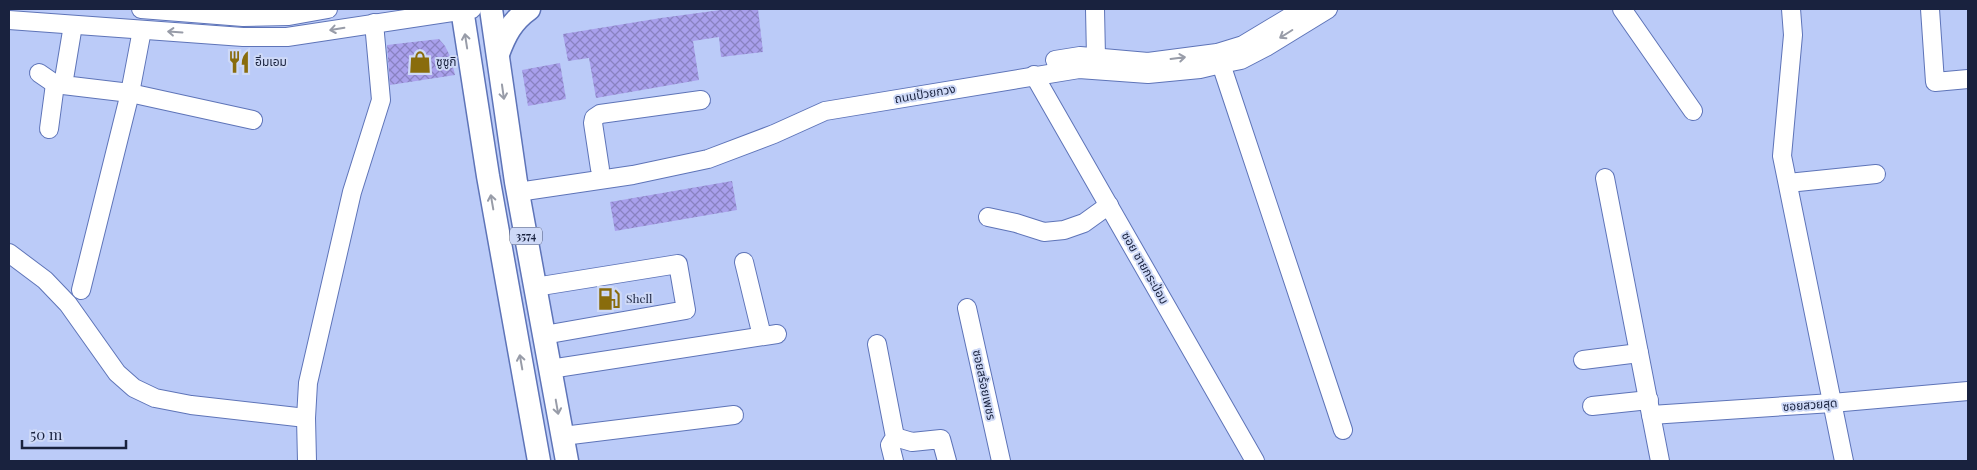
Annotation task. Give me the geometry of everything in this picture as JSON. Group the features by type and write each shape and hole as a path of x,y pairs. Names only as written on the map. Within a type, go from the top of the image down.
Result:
{"main road":[{"name":"3574","path":"465,9 488,176 539,461"},
{"name":"3574","path":"491,9 517,187 567,461"},
{"path":"497,54 506,32 518,17 529,9"}],"street":[{"path":"141,9 243,17 265,13 289,16 328,9"},
{"path":"9,20 243,37 287,37 465,9"},
{"path":"1095,9 1096,58"},
{"name":"ถนนป้วยกวง","path":"517,187 600,169 696,152 750,134 820,103 1080,56 1148,62 1217,53 1243,45 1304,9"},
{"name":"ถนนป้วยกวง","path":"517,187 633,175 708,159 825,112 1034,75 1079,68 1148,74 1200,69 1241,60 1328,9"},
{"path":"1622,9 1693,112"},
{"path":"1791,9 1793,35 1782,156 1844,461"},
{"path":"1930,9 1935,82 1968,79"},
{"path":"307,461 306,418 308,383 352,192 381,100 374,23"},
{"path":"49,129 73,25"},
{"path":"81,290 130,94 142,30"},
{"path":"1221,64 1344,430"},
{"path":"39,73 59,85 130,94 252,120"},
{"name":"ซอย ชายกระป่อม","path":"1034,75 1255,461"},
{"path":"600,169 593,124 594,118 600,114 701,100"},
{"path":"1788,183 1876,174"},
{"path":"1605,178 1660,461"},
{"path":"988,217 1044,232 1064,230 1084,223 1109,205"},
{"path":"9,253 46,280 68,304 117,373 134,388 155,398 191,405 306,418"},
{"path":"550,369 770,335 744,262"},
{"path":"535,287 678,264 686,310 544,335"},
{"name":"ซอยสร้อยเพชร","path":"967,308 1001,461"},
{"path":"877,344 895,437 890,445 894,461"},
{"path":"1583,360 1639,353"},
{"name":"ซอยสวยสุด","path":"1592,406 1650,408 1832,403 1968,391"},
{"path":"562,436 734,415"},
{"path":"895,437 912,442 941,439 947,461"}],"building":[{"path":"728,9 758,9 763,52 721,57 719,37 693,41 699,80 596,98 589,58 568,61 563,34"},
{"name":"ซูซูกิ","path":"439,39 451,58 455,75 390,85 387,45"},
{"path":"560,63 566,99 528,106 522,70"},
{"path":"732,181 737,210 615,231 610,202"}],"place":[{"name":"อิ่มเอม","path":"239,62"},
{"name":"ซูซูกิ","path":"420,62"},
{"name":"Shell","path":"609,299"}]}
